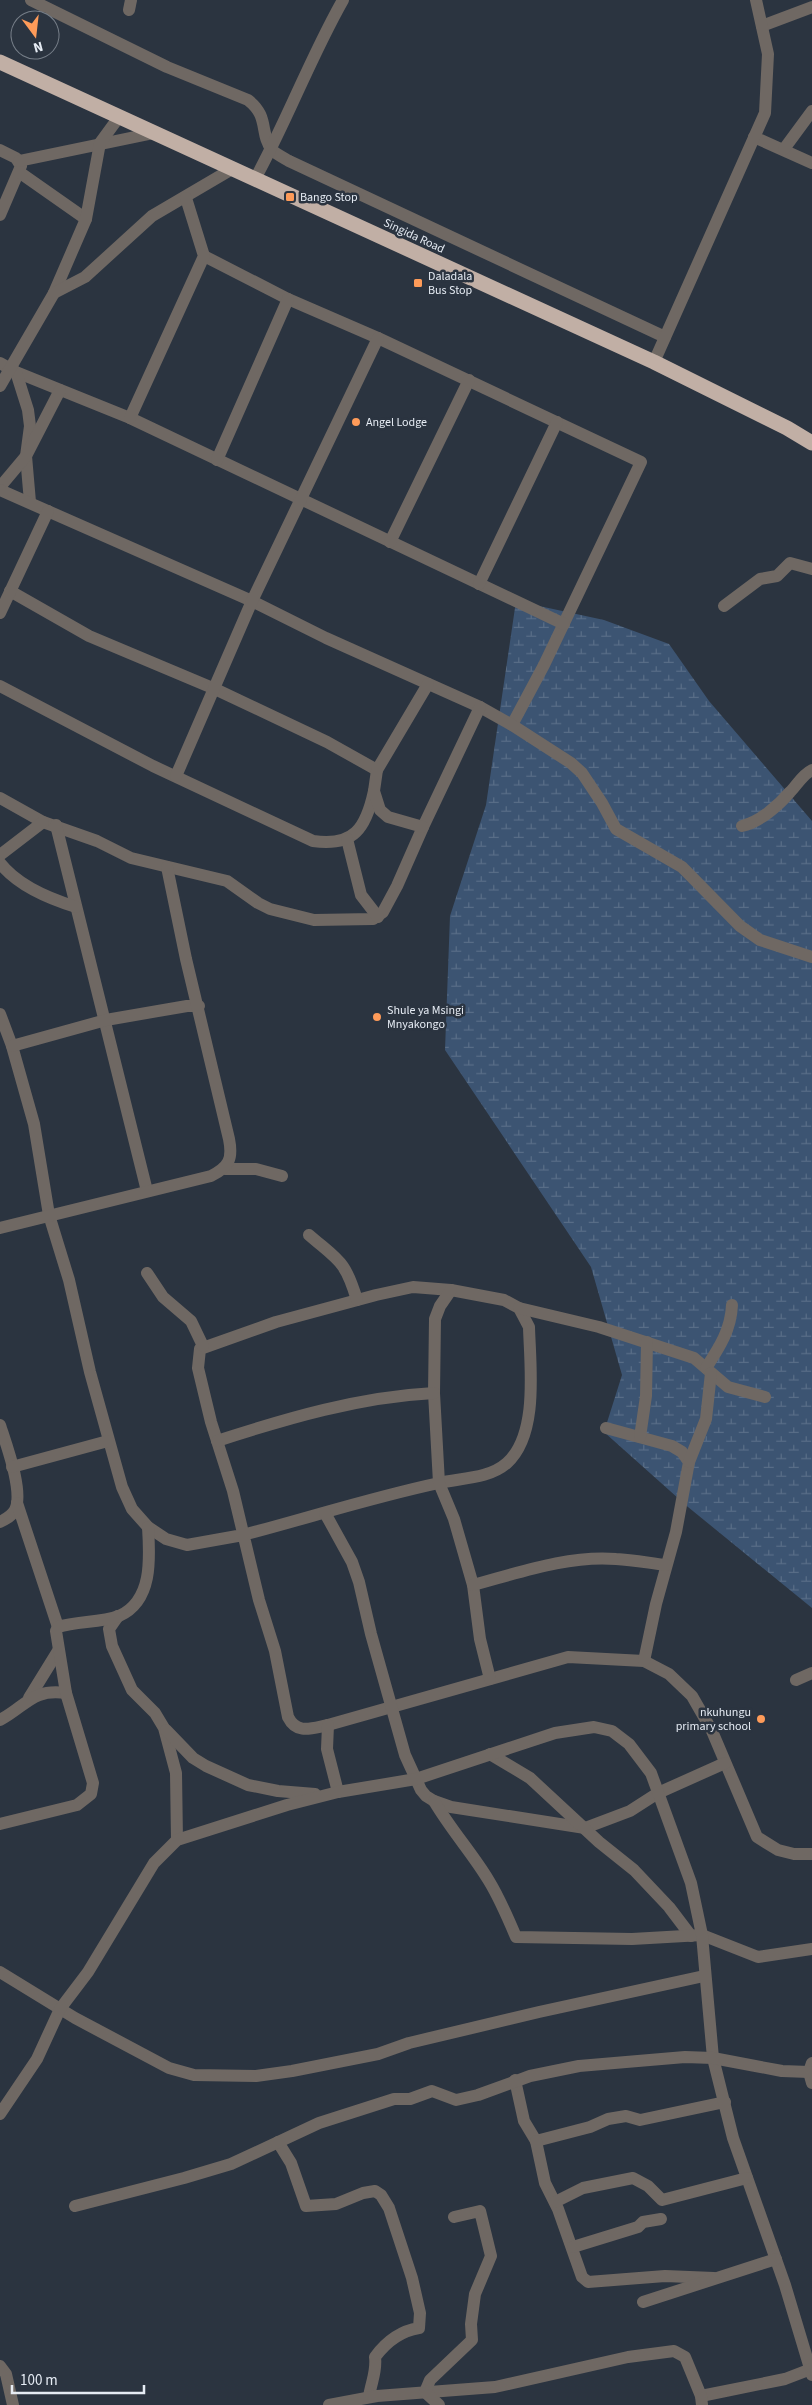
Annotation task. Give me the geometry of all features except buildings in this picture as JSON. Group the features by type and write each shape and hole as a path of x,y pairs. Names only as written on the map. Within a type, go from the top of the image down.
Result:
{"highway":[{"name":"Singida Road","path":"0,62 654,362 787,428 812,444"}],"street":[{"path":"30,0 167,67 248,100 256,106 262,115 272,149 289,161 665,337"},
{"path":"255,180 272,149 324,33 343,0"},
{"path":"654,362 765,113 768,54 756,0"},
{"path":"762,26 812,7"},
{"path":"784,149 812,111"},
{"path":"0,386 14,370 54,293 86,219 100,144 119,117"},
{"path":"799,128 812,122"},
{"path":"19,166 100,144 154,133"},
{"path":"754,137 784,149 812,164"},
{"path":"0,150 86,219"},
{"path":"0,215 19,166"},
{"path":"54,293 86,276 152,216 186,198 232,169"},
{"path":"130,418 204,256 186,198"},
{"path":"204,256 288,299 378,338 641,462 564,624 512,725"},
{"path":"217,460 288,299"},
{"path":"176,776 252,601 378,338"},
{"path":"0,363 130,418 564,624"},
{"path":"14,370 28,410 30,426 26,456 30,502"},
{"path":"390,542 468,380"},
{"path":"60,390 26,456 0,488 252,601 326,638 480,707 512,725 571,763 582,773 602,803 616,829 682,867 740,926 760,940 812,957"},
{"path":"479,584 557,422"},
{"path":"0,613 48,510"},
{"path":"724,606 760,579 777,576 790,563 812,569"},
{"path":"10,591 89,636 215,689 327,742 377,770"},
{"path":"0,686 176,776 313,841 324,842 347,839 353,836 363,824 374,791 377,770 428,684"},
{"path":"0,798 43,822 56,825 131,858 227,881 264,907 314,920 366,920 378,917 397,886 422,827 480,707"},
{"path":"742,826 751,823 778,804 805,774 812,770"},
{"path":"374,791 380,810 388,816 422,827"},
{"path":"0,855 43,822"},
{"path":"56,825 147,1191"},
{"path":"347,839 361,896 378,917"},
{"path":"0,863 6,870 51,900 76,907"},
{"path":"167,867 186,959 199,1006 232,1150 230,1160 225,1169"},
{"path":"12,1046 106,1020 187,1006 199,1006"},
{"path":"0,1014 12,1046 34,1124 49,1215 68,1280 108,1441 122,1487 132,1509 148,1527 166,1539 187,1545 243,1535 439,1483 488,1474 508,1463 522,1441 530,1418 529,1327 519,1308"},
{"path":"0,1228 212,1176 225,1169 256,1169 282,1176"},
{"path":"309,1235 339,1259 345,1268 357,1300"},
{"path":"147,1274 163,1297 191,1321 203,1346"},
{"path":"765,1397 734,1390 694,1358 647,1342 548,1313 519,1308 504,1300 451,1290 413,1287 276,1322 203,1346 198,1354 198,1368 217,1441 233,1491 275,1651 288,1717 292,1726 303,1730 328,1725 568,1657 644,1661 668,1674 692,1696 712,1731 757,1837 778,1850 794,1854 812,1854"},
{"path":"451,1290 440,1306 435,1319 434,1393 439,1483 454,1518 472,1585 480,1639 490,1679"},
{"path":"644,1661 666,1565 676,1532 689,1462 706,1419 709,1371 731,1321 732,1305"},
{"path":"640,1437 646,1396 647,1342"},
{"path":"217,1441 278,1422 365,1400 398,1395 434,1393"},
{"path":"606,1428 672,1446 682,1452 689,1462"},
{"path":"0,1824 76,1805 91,1794 92,1783 66,1693 56,1636 58,1627 17,1503 12,1467 1,1429"},
{"path":"12,1467 108,1441"},
{"path":"0,1522 10,1517 17,1503"},
{"path":"325,1513 352,1562 405,1755 421,1790 434,1801 456,1836 488,1879 501,1902 516,1937 632,1939 696,1936 758,1957 812,1949"},
{"path":"148,1527 150,1557 142,1596 137,1603 118,1616 109,1629 109,1636 121,1671 132,1690 155,1713 164,1728 193,1758 206,1766 248,1785 278,1791 333,1794"},
{"path":"150,1557 166,1539"},
{"path":"472,1585 540,1567 595,1559 616,1558 666,1565"},
{"path":"58,1627 118,1616"},
{"path":"29,1698 58,1651"},
{"path":"796,1680 812,1672"},
{"path":"0,1720 29,1698 52,1691 66,1693"},
{"path":"328,1725 326,1749 333,1794"},
{"path":"0,2114 37,2059 60,2009 88,1972 154,1863 177,1840 287,1805 333,1794 416,1779 555,1733 594,1726 612,1732 629,1744 651,1773 692,1883 696,1936 704,1976 713,2058 733,2138 809,2353 811,2372 701,2400 685,2357 674,2351 628,2357 495,2387 425,2392 329,2405"},
{"path":"164,1728 176,1773 177,1840"},
{"path":"490,1754 530,1778 634,1870 696,1936"},
{"path":"434,1801 451,1806 585,1828 630,1811 658,1793 725,1763"},
{"path":"0,1972 60,2009 180,2072 194,2075 256,2076 378,2054 409,2043 704,1976"},
{"path":"75,2206 231,2164 318,2123 394,2099 410,2099 432,2091 456,2100 478,2095 515,2080 603,2063 713,2058 782,2072 811,2072"},
{"path":"515,2080 524,2121 536,2141 545,2183 555,2202 573,2247 582,2277 588,2282 665,2276 714,2278"},
{"path":"536,2141 590,2127 608,2119 626,2116 640,2120 724,2102"},
{"path":"278,2142 291,2163 306,2206 336,2204 363,2193 375,2192 381,2195 389,2208 416,2292 420,2313 419,2328 408,2330 384,2344 375,2357 377,2370 371,2379 366,2400"},
{"path":"555,2202 583,2188 633,2178 648,2186 662,2200 747,2178"},
{"path":"425,2392 430,2380 472,2340 471,2324 475,2294 491,2256 480,2211 454,2216"},
{"path":"573,2247 638,2227 643,2222 661,2219"},
{"path":"643,2302 670,2295 714,2278 776,2259"},
{"path":"0,2353 1,2366 6,2374 14,2405"},
{"path":"425,2392 439,2405"}],"green space":[{"path":"516,601 604,620 669,644 709,701 812,821 812,1608 688,1507 604,1432 622,1375 591,1267 445,1050 450,916 486,805"}],"place":[{"name":"Bango Stop","path":"290,197"},
{"name":"Daladala Bus Stop","path":"418,283"},
{"name":"Angel Lodge","path":"356,422"},
{"name":"Shule ya Msingi Mnyakongo","path":"377,1017"},
{"name":"nkuhungu primary school","path":"761,1719"}]}
